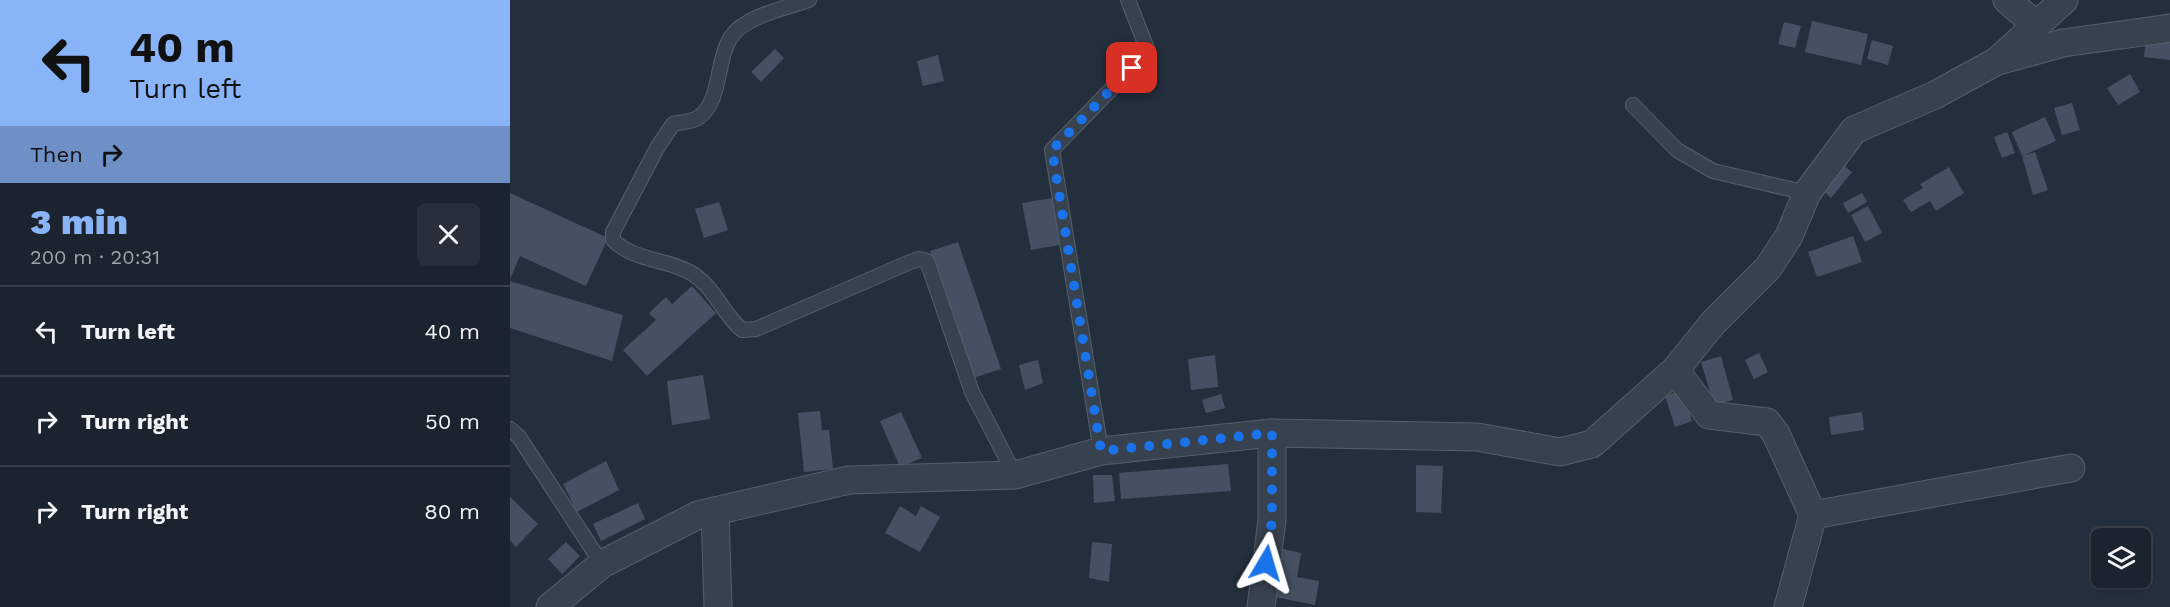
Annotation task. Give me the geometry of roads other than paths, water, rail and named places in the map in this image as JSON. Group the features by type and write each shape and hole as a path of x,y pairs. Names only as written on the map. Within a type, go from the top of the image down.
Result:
{"street":[{"path":"2007,0 2035,24"},
{"path":"1997,61 2064,0"},
{"path":"550,607 602,564 698,515 849,480 1015,475 1101,451 1272,433 1477,437 1560,452 1592,444 1675,370 1713,323 1768,268 1789,236 1807,193 1854,130 1935,95 1997,61 2063,43 2170,28"},
{"path":"1675,370 1709,415 1767,422 1776,434 1813,515 1788,607"},
{"path":"1261,607 1272,520 1272,433"},
{"path":"1813,515 2071,468"},
{"path":"715,511 718,607"}],"lane":[{"path":"809,0 748,22 727,42 707,111 697,119 673,124 657,148 629,201 613,232 613,240 627,250 693,274 720,300 742,330 756,329 910,262 919,259 927,261 972,392 1015,475"},
{"path":"1101,451 1052,150 1148,51 1128,0"},
{"path":"1633,105 1677,150 1713,171 1807,193"},
{"path":"510,429 519,436 602,564"}]}
